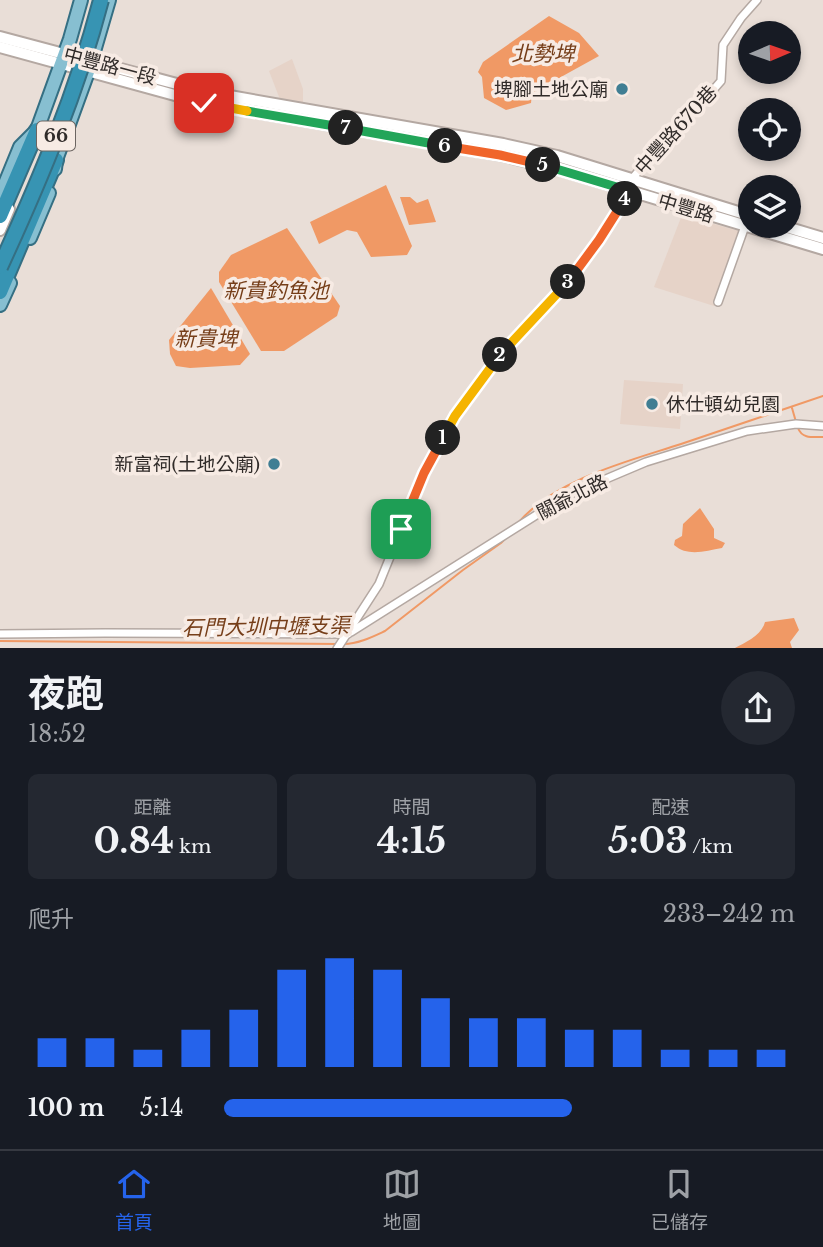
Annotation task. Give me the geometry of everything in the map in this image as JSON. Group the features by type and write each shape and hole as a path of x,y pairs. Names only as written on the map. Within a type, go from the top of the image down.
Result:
{"highway":[{"name":"66","path":"0,246 74,66 93,0"},
{"name":"66","path":"0,267 77,83 101,0"},
{"path":"1,206 37,130"},
{"path":"0,292 56,160"}],"main road":[{"name":"66","path":"37,130 81,0"},
{"name":"66","path":"0,305 42,213 54,177 56,160 90,66 108,0"},
{"name":"中豐路一段","path":"0,37 63,59"},
{"name":"中豐路一段","path":"0,47 90,66 208,104 503,144 557,156 631,186"},
{"path":"0,230 30,156 37,130"},
{"path":"0,280 45,173 56,160"},
{"name":"中豐路","path":"631,186 738,218"},
{"path":"801,231 823,238"},
{"name":"中豐路","path":"794,238 823,249"}],"street":[{"name":"中豐路670巷","path":"338,648 379,584 424,473 455,416 506,347 572,278 631,186 677,126 721,80 723,45 757,0"},
{"path":"718,302 742,238"},
{"name":"關爺北路","path":"348,634 568,495 646,461 747,431 796,424 823,426"},
{"path":"0,634 348,634"}],"shaded area":[{"path":"292,59 303,89 303,105 281,102 269,71"},
{"path":"682,215 738,231 714,306 654,287"},
{"name":"休仕頓幼兒園","path":"624,380 683,384 680,429 620,424"}],"water":[{"name":"北勢埤","path":"549,16 579,33 599,56 532,93 531,103 506,110 484,98 482,77 478,72 483,62"},
{"path":"386,185 412,246 407,255 371,257 357,232 347,230 319,244 310,222"},
{"path":"400,197 410,197 417,203 428,199 436,222 409,225"},
{"name":"新貴釣魚池","path":"287,228 340,306 337,316 284,351 261,351 219,282 219,272 231,255"},
{"name":"新貴埤","path":"211,288 250,354 240,365 190,368 176,366 170,354 169,340"},
{"path":"700,508 714,529 714,538 725,543 722,548 703,552 679,549 674,545 675,540 682,536 683,524"},
{"path":"794,618 799,630 790,642 792,648 735,648 757,635 765,622"}],"waterway":[{"name":"石門大圳中壢支渠","path":"519,522 553,494 594,473 823,396"},
{"name":"石門大圳中壢支渠","path":"792,408 796,422"},
{"name":"石門大圳中壢支渠","path":"798,428 805,436 823,437"},
{"name":"石門大圳中壢支渠","path":"344,644 385,631 507,537"},
{"name":"石門大圳中壢支渠","path":"0,641 338,644"}],"place":[{"name":"埤腳土地公廟","path":"622,89"},
{"name":"休仕頓幼兒園","path":"652,404"},
{"name":"新富祠(土地公廟)","path":"274,464"}],"route":[{"path":"204,103 500,155 630,191 572,278 506,347 455,416 424,473 401,529"}]}
